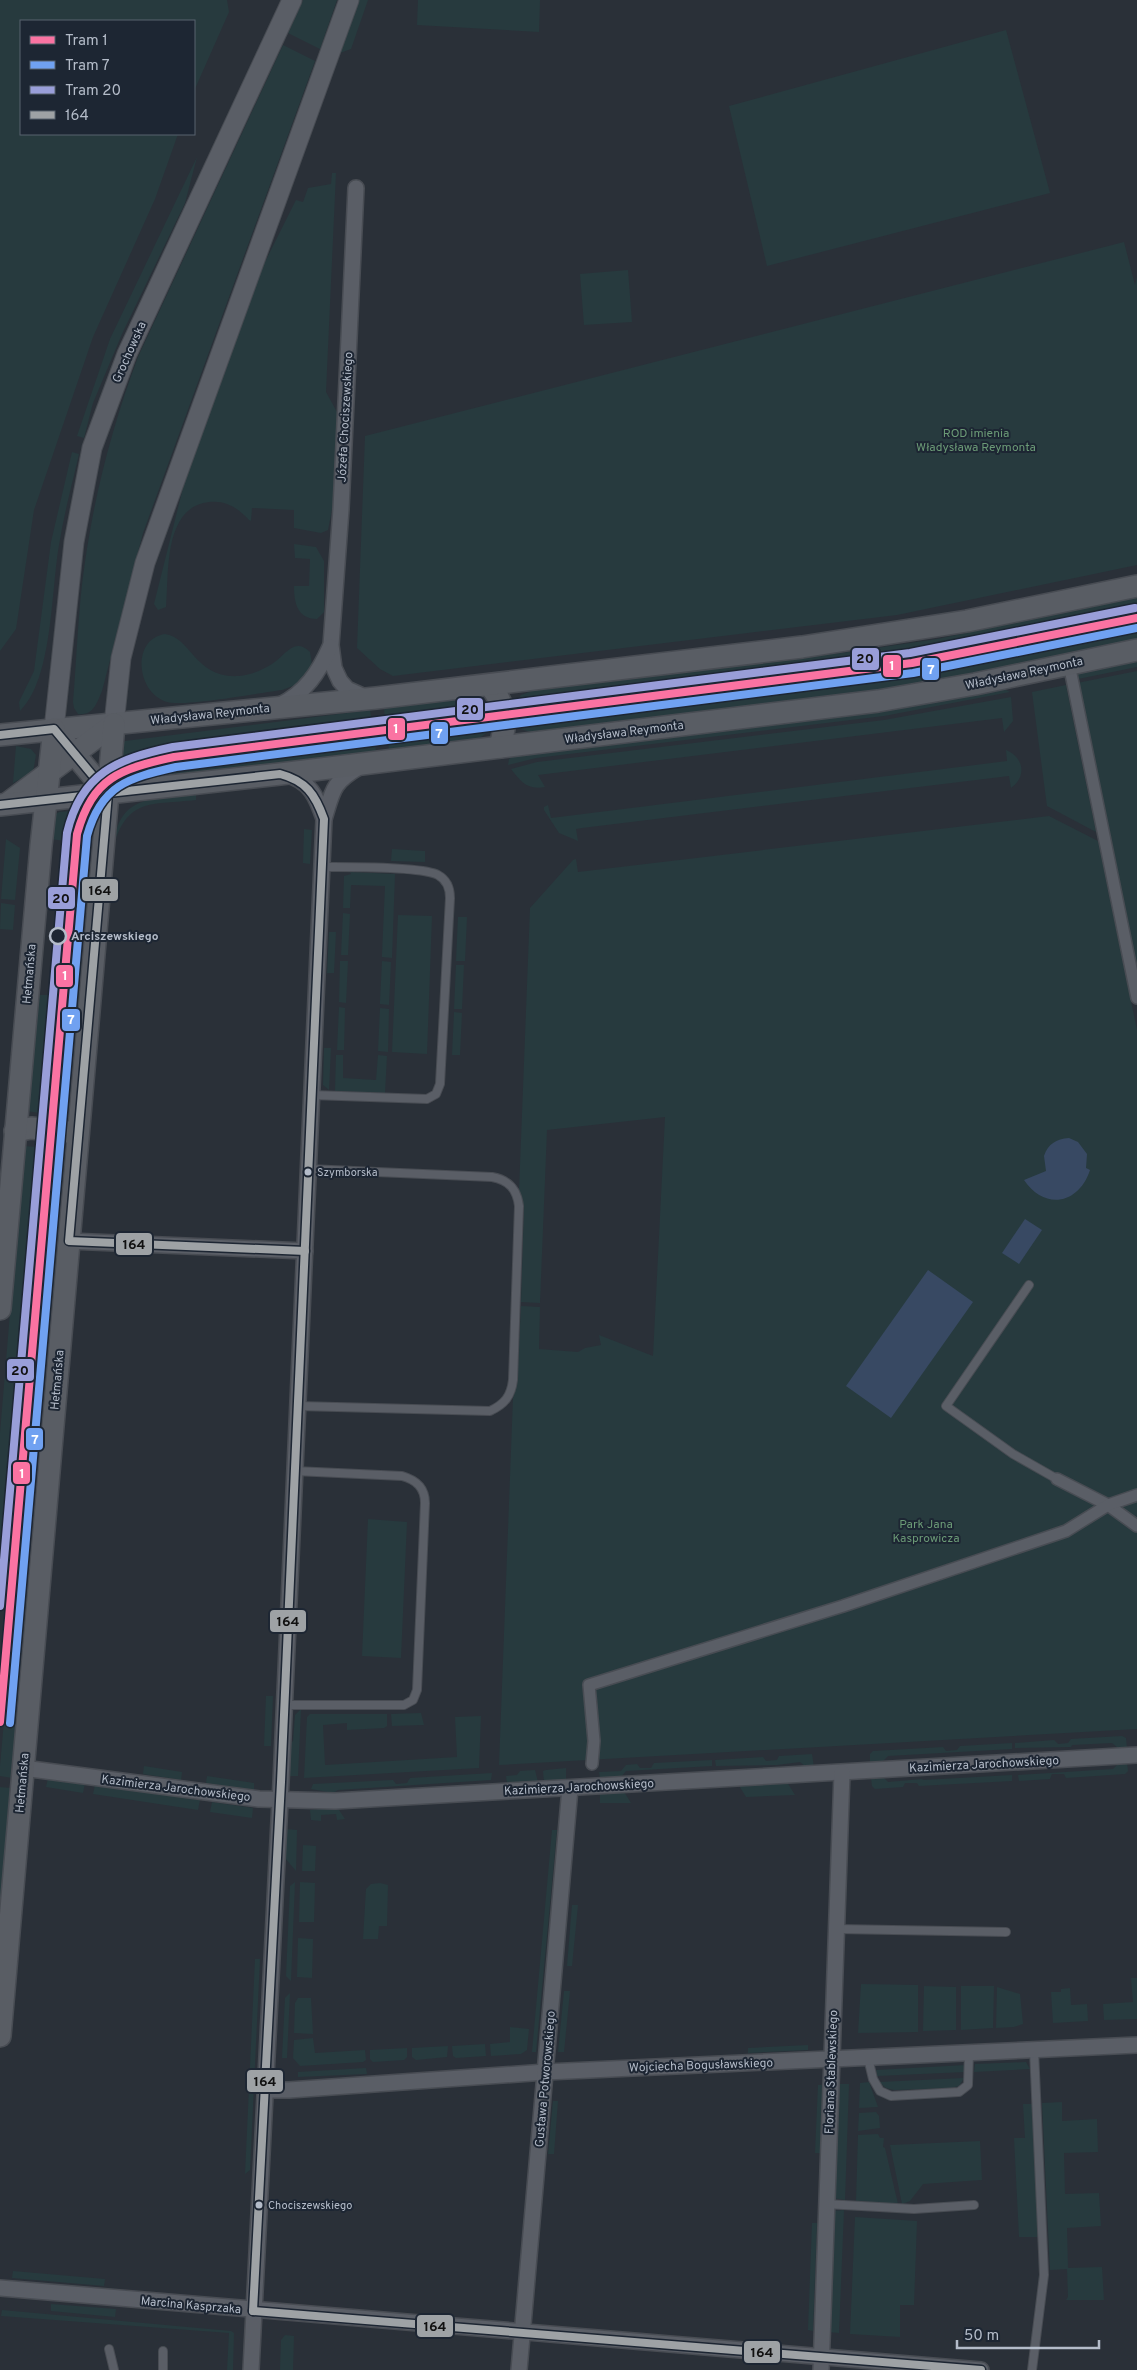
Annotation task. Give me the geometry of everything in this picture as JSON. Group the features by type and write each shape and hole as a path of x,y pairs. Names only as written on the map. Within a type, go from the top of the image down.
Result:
{"main road":[{"name":"Władysława Reymonta","path":"0,735 369,699 899,634 1137,586"},
{"name":"Władysława Reymonta","path":"4,805 365,764 878,701 1137,650"},
{"path":"490,685 503,702 506,723 500,746"},
{"path":"4,805 114,724"},
{"name":"Hetmańska","path":"0,2036 114,724"},
{"path":"54,729 108,794"},
{"name":"Hetmańska","path":"0,1309 8,1132 54,729"},
{"path":"8,1132 31,1128 78,1133"}],"street":[{"name":"Grochowska","path":"54,729 74,542 92,448 127,354 292,0"},
{"path":"114,724 121,658 145,563 349,0"},
{"name":"Józefa Chociszewskiego","path":"356,188 341,509 331,645 334,668 340,681 356,695 369,699"},
{"name":"Józefa Chociszewskiego","path":"276,707 297,695 313,679 331,645"},
{"path":"1069,664 1137,998"},
{"path":"251,2370 280,1800 324,819 334,787 342,778 365,764"},
{"path":"280,774 299,779 312,790 324,819"},
{"path":"69,1241 305,1251"},
{"path":"1057,1479 1108,1505 1137,1526"},
{"path":"592,1764 594,1741 589,1685 843,1606 1066,1531 1108,1505 1137,1495"},
{"name":"Kazimierza Jarochowskiego","path":"23,1768 280,1800 335,1801 1137,1755"},
{"name":"Floriana Stablewskiego","path":"820,2363 842,1773"},
{"name":"Gustawa Potworowskiego","path":"519,2370 570,1788"},
{"name":"Wojciecha Bogusławskiego","path":"265,2090 289,2090 546,2072 1137,2045"},
{"name":"Marcina Kasprzaka","path":"0,2288 253,2311 522,2332 820,2363 981,2370"}],"lane":[{"path":"312,1095 426,1099 436,1094 440,1084 450,898 448,885 444,880 428,871 322,867"},
{"path":"298,1406 490,1411 500,1406 507,1399 513,1380 520,1206 518,1197 508,1183 492,1177 308,1169"},
{"path":"1029,1285 946,1406 1013,1454 1057,1479"},
{"path":"284,1705 404,1705 413,1700 417,1690 425,1503 423,1490 414,1480 402,1476 295,1472"},
{"path":"836,1929 1006,1932"},
{"path":"1032,2370 1044,2275 1034,2050"},
{"path":"868,2058 873,2079 880,2092 891,2096 959,2092 968,2085 968,2053"},
{"path":"826,2204 914,2209 974,2205"},
{"path":"109,2349 114,2370"},
{"path":"163,2351 163,2370"}],"green space":[{"path":"0,0 227,0 229,12 195,89 195,20 20,20 20,135 178,135 155,199 93,337 34,510 16,629 0,651"},
{"path":"303,0 337,0 320,49 288,33"},
{"path":"359,0 368,0 351,49 340,53"},
{"path":"418,0 540,0 539,32 417,25"},
{"path":"1006,30 1050,193 767,266 729,106"},
{"path":"283,45 315,61 143,533 102,691 91,711 78,714 73,702 79,614 85,562 106,458 121,407 138,357"},
{"path":"197,157 185,203 122,334 93,403 84,438 77,436 110,339"},
{"path":"332,173 336,173 326,392 337,412 338,420 335,494 328,530 321,533 294,528 294,510 252,508 251,521 241,512 221,502 209,502 194,507 183,516 176,529 171,544 166,607 158,610 154,604 185,480 264,264 296,200 303,202 308,188 331,184"},
{"name":"ROD imienia Władysława Reymonta","path":"1124,242 1135,285 1137,277 1137,565 897,615 393,676 380,669 357,648 365,436"},
{"path":"628,270 632,322 584,325 580,274"},
{"path":"72,452 79,454 59,545 45,656 31,697 20,711 19,702 34,671 51,542"},
{"path":"294,544 316,547 324,561 324,612 317,619 310,618 301,613 296,603 294,586 309,586 310,559 295,558"},
{"path":"1137,597 1137,606 939,648 517,701 521,695 535,690 856,651 937,639"},
{"path":"1137,622 1137,639 945,679 864,693 534,733 520,729 513,717 942,662"},
{"path":"165,634 181,642 203,665 224,675 239,676 256,672 272,664 290,649 299,646 310,652 312,665 298,684 282,690 189,703 167,702 157,697 149,688 144,678 142,666 143,655 147,645 154,638"},
{"path":"1137,661 1137,667 1078,679 1077,673"},
{"path":"1137,671 1137,972 1077,683"},
{"path":"1066,685 1096,832 1047,806 1032,692"},
{"path":"1002,688 1010,692 884,716 536,758 508,765 509,759 514,756 883,711"},
{"path":"1011,697 1013,721 1004,732 1002,718 538,775 545,787 539,788 525,784 511,769 537,762 884,720"},
{"path":"473,698 481,700 487,705 385,719 384,708"},
{"path":"370,710 372,721 266,731 152,748 122,757 122,744 125,741"},
{"path":"492,720 488,732 478,739 389,750 387,732"},
{"path":"374,734 376,752 144,780 122,774 154,763"},
{"path":"16,746 31,749 36,755 33,772 13,783"},
{"path":"1006,750 1017,757 1021,768 1020,778 1011,788 1009,776 582,828 576,829 578,841 559,833 544,810 544,807 548,805 551,818 1007,761"},
{"path":"196,795 196,800 155,804 144,806 135,811 127,818 120,829 114,844 117,828 123,816 131,808 153,799"},
{"path":"71,811 64,841 51,839 54,815 59,812"},
{"path":"88,811 95,820 93,843 80,842"},
{"name":"Park Jana Kasprowicza","path":"1049,816 1098,841 1137,1030 1137,1729 499,1765 513,1398 517,1384 521,1306 540,1307 539,1349 578,1352 585,1348 601,1345 599,1335 653,1356 665,1117 547,1130 540,1303 521,1302 524,1207 519,1191 530,908 573,860 576,859 578,872"},
{"path":"304,829 312,830 310,864 303,863"},
{"path":"6,839 20,848 15,900 1,899"},
{"path":"392,849 425,851 425,862 391,861"},
{"path":"49,853 51,853 39,995 50,995 39,1113 27,1111"},
{"path":"350,872 395,874 392,958 382,957 385,886 351,885 350,908 343,908 344,876 351,874"},
{"path":"1,903 15,905 13,930 0,929"},
{"path":"343,913 350,914 348,955 341,955"},
{"path":"398,915 432,916 427,1054 392,1052"},
{"path":"458,917 467,917 465,961 456,961"},
{"path":"329,932 336,932 334,973 327,973"},
{"path":"84,956 70,1115 57,1114 71,957"},
{"path":"340,961 348,961 346,1003 339,1002"},
{"path":"382,961 391,962 389,1005 380,1004"},
{"path":"456,965 464,965 462,1009 454,1009"},
{"path":"339,1007 345,1008 344,1050 337,1050"},
{"path":"380,1008 389,1009 388,1052 378,1051"},
{"path":"454,1012 462,1013 460,1055 452,1055"},
{"path":"324,1048 331,1048 329,1090 323,1085"},
{"path":"336,1055 343,1055 343,1078 376,1080 378,1055 387,1056 385,1093 335,1091"},
{"path":"24,1146 37,1147 0,1585 0,1433"},
{"path":"55,1148 67,1150 33,1506 12,1778 0,1776 0,1766"},
{"path":"368,1519 407,1522 401,1658 362,1656"},
{"path":"266,1696 273,1696 271,1746 264,1746"},
{"path":"301,1709 298,1776 290,1776 287,1746 293,1741 295,1715"},
{"path":"421,1713 424,1725 392,1726 391,1714"},
{"path":"310,1714 387,1714 387,1726 384,1728 347,1730 347,1723 323,1725 325,1765 457,1757 455,1717 481,1716 479,1768 304,1778 307,1717"},
{"path":"1122,1736 1126,1738 1127,1748 1118,1748 1112,1743 1072,1745 1071,1747 1015,1748 1015,1743 1054,1740 1058,1744 1068,1743 1071,1739"},
{"path":"1012,1743 1012,1749 888,1756 882,1762 870,1763 870,1754 873,1751 943,1747 946,1751 957,1750 960,1746"},
{"path":"812,1754 814,1767 806,1767 800,1762 777,1765 716,1766 715,1760 763,1757 766,1761 777,1760 779,1756"},
{"path":"712,1760 712,1766 626,1771 621,1777 600,1778 599,1772 621,1771 626,1765 637,1764 640,1768 651,1768 654,1763"},
{"path":"1119,1763 1127,1763 1128,1771 1125,1774 1066,1778 1064,1774 1052,1774 1050,1779 1019,1781 1018,1775 1113,1769"},
{"path":"144,1766 182,1772 181,1780 143,1774"},
{"path":"566,1768 566,1780 544,1782 543,1771"},
{"path":"535,1770 538,1782 507,1783 506,1776 517,1775 520,1771"},
{"path":"492,1773 491,1780 338,1790 333,1793 311,1789 313,1784 393,1780 396,1784 407,1783 410,1778"},
{"path":"1012,1775 1012,1781 919,1786 917,1783 905,1783 903,1787 875,1789 872,1786 871,1778 883,1777 888,1782"},
{"path":"207,1776 254,1783 254,1790 206,1783"},
{"path":"48,1778 85,1783 83,1793 46,1787"},
{"path":"787,1782 795,1795 746,1797 738,1784"},
{"path":"95,1785 200,1800 198,1810 93,1794"},
{"path":"0,1787 11,1788 0,1917"},
{"path":"623,1790 631,1803 600,1803 600,1792"},
{"path":"212,1802 253,1808 252,1818 210,1812"},
{"path":"337,1807 345,1819 337,1820 336,1814 321,1815 321,1821 311,1820 310,1810"},
{"path":"286,1829 297,1830 296,1871 285,1858"},
{"path":"552,1830 557,1830 536,2052 532,2052"},
{"path":"303,1845 316,1846 315,1871 302,1871"},
{"path":"295,1882 291,1981 286,1976 290,1886"},
{"path":"300,1882 315,1883 314,1922 299,1922"},
{"path":"380,1883 388,1885 387,1926 379,1926 378,1939 363,1939 366,1889 371,1884"},
{"path":"572,1905 578,1905 572,1966 567,1966"},
{"path":"298,1938 313,1939 312,1978 297,1977"},
{"path":"255,1959 260,1959 250,2170 245,2174"},
{"path":"1131,1978 1137,1978 1137,2019 1104,2020 1103,2004 1133,2002"},
{"path":"861,1984 918,1985 918,2032 858,2033"},
{"path":"924,1986 956,1987 956,2030 923,2031"},
{"path":"961,1986 994,1986 993,2028 961,2030"},
{"path":"997,1987 1020,1994 1023,2024 1014,2027 996,2028"},
{"path":"1070,1988 1071,2005 1087,2004 1088,2021 1053,2023 1051,1992 1061,1992 1061,1989"},
{"path":"564,1991 570,1991 564,2052 558,2052"},
{"path":"290,1993 287,2058 282,2058 285,1998"},
{"path":"298,1998 311,1998 313,2034 294,2033 295,2003"},
{"path":"510,2027 529,2029 527,2050 521,2054 491,2056 490,2044 510,2042"},
{"path":"313,2038 315,2053 365,2050 366,2060 363,2062 300,2066 293,2058 294,2040"},
{"path":"485,2044 486,2056 456,2058 453,2056 452,2046"},
{"path":"808,2045 808,2050 748,2053 748,2048"},
{"path":"448,2046 447,2057 416,2060 412,2057 412,2048"},
{"path":"407,2048 407,2057 404,2060 373,2062 370,2059 370,2050"},
{"path":"1026,2062 1030,2069 974,2072 975,2064"},
{"path":"966,2065 965,2072 877,2076 876,2070"},
{"path":"366,2068 367,2074 298,2077 298,2072"},
{"path":"964,2078 959,2086 952,2088 894,2090 886,2088 879,2082"},
{"path":"869,2082 878,2107 859,2108 860,2083"},
{"path":"838,2084 849,2084 845,2200 833,2198"},
{"path":"818,2085 823,2085 820,2153 815,2153"},
{"path":"553,2101 558,2101 554,2154 548,2154"},
{"path":"1062,2102 1062,2121 1097,2119 1098,2152 1064,2153 1065,2194 1099,2193 1101,2226 1067,2228 1068,2268 1102,2267 1104,2300 1066,2300 1068,2297 1067,2269 1050,2270 1042,2103"},
{"path":"1023,2104 1032,2104 1039,2237 1019,2237 1014,2138 1025,2138"},
{"path":"876,2112 879,2116 880,2128 858,2131 859,2113"},
{"path":"878,2134 880,2138 884,2138 883,2147 885,2148 898,2204 856,2201 858,2135"},
{"path":"980,2141 982,2180 923,2184 910,2201 902,2204 890,2145"},
{"path":"844,2210 839,2333 828,2332 834,2211"},
{"path":"855,2217 917,2221 914,2305 900,2305 900,2337 850,2334"},
{"path":"812,2223 817,2223 813,2331 808,2330"},
{"path":"13,2271 105,2279 104,2286 12,2278"},
{"path":"51,2304 116,2309 115,2317 51,2311"},
{"path":"2,2310 231,2331 234,2333 233,2370 227,2370 229,2333 1,2316"},
{"path":"285,2335 294,2336 293,2370 280,2370 281,2340"}],"water":[{"path":"1069,1138 1078,1142 1087,1154 1086,1168 1090,1170 1085,1181 1070,1196 1061,1199 1051,1199 1042,1196 1032,1190 1024,1180 1046,1171 1044,1156 1050,1145 1056,1141"},
{"path":"1025,1219 1042,1230 1019,1264 1002,1253"},
{"path":"928,1270 973,1302 891,1418 846,1386"}],"tram line":[{"name":"20","path":"0,1606 67,833 73,813 82,796 104,772 135,757 173,747 910,653 1135,608"},
{"name":"1","path":"0,1722 77,834 91,800 100,788 111,779 138,766 174,757 912,663 1137,618"},
{"name":"7","path":"10,1723 87,836 100,805 109,795 119,786 130,780 176,767 913,673 1137,628"}],"transit line":[{"name":"164","path":"0,735 54,729 108,794"},
{"name":"164","path":"0,805 280,774 297,780 308,790 317,802 324,819 281,1782 253,2311"},
{"name":"164","path":"108,794 69,1241 305,1251"},
{"name":"164","path":"253,2311 981,2370"}],"place":[{"name":"Arciszewskiego","path":"58,936"},
{"name":"Szymborska","path":"308,1172"},
{"name":"Chociszewskiego","path":"259,2205"}]}
